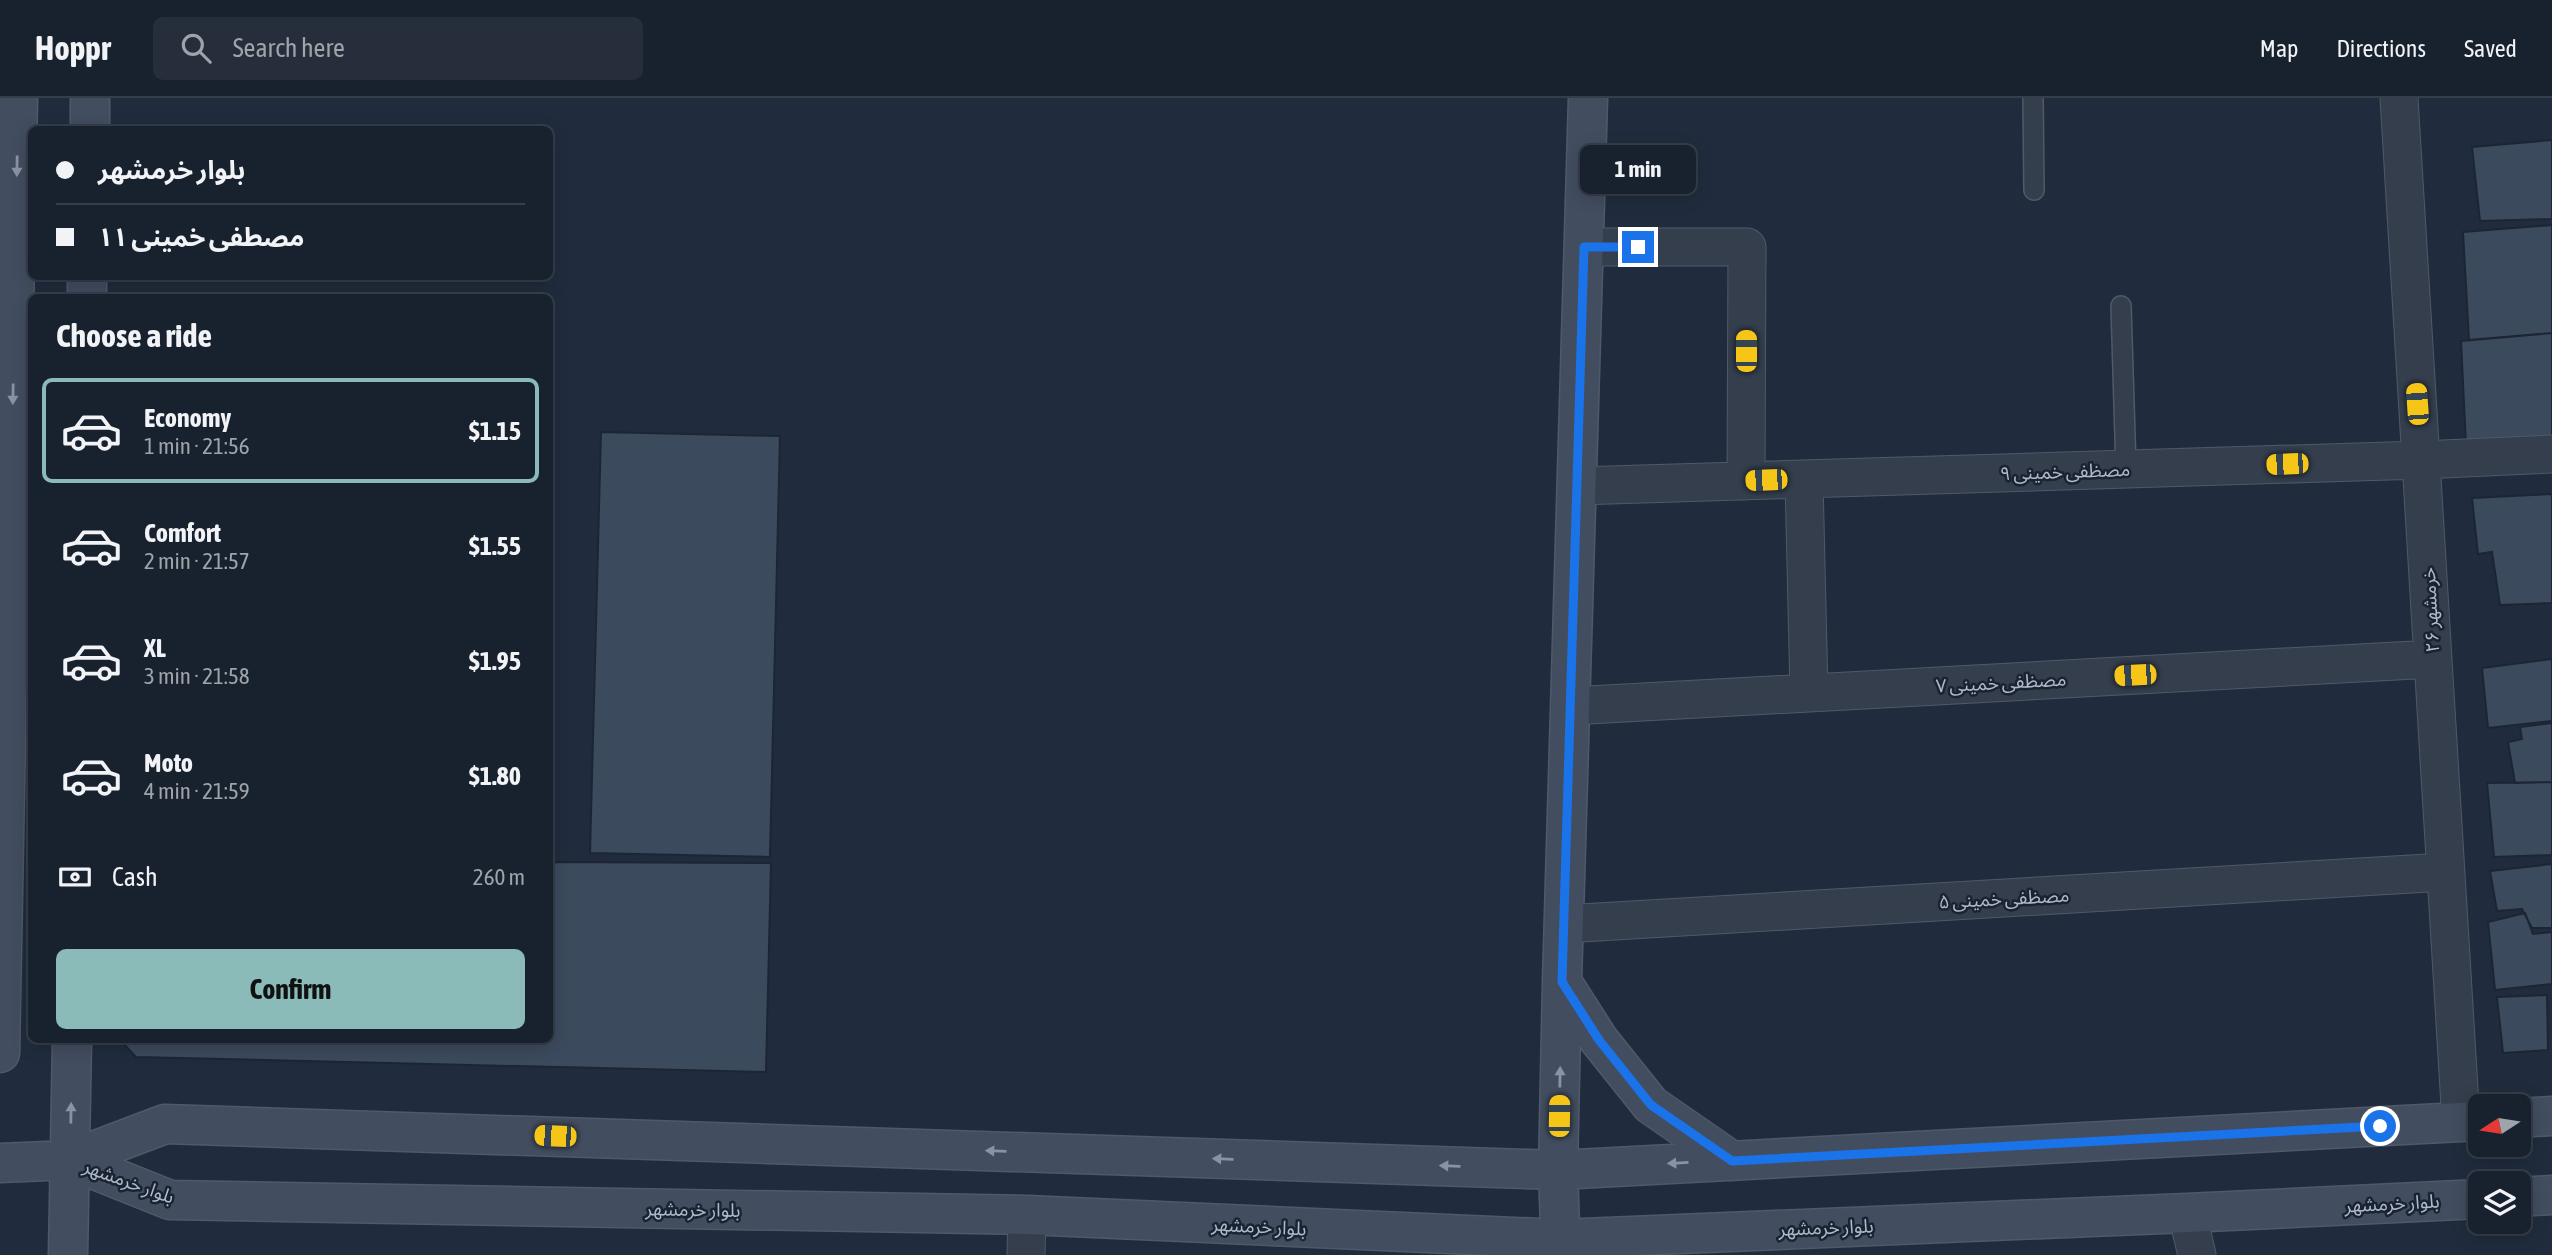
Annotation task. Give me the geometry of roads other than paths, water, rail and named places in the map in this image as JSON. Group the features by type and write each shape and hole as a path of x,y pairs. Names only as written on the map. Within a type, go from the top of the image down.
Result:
{"main road":[{"path":"0,1054 18,98"},
{"path":"90,98 90,126"},
{"path":"1561,1247 1558,1170 1562,982 1588,98"},
{"path":"1562,982 1599,1040 1651,1105 1732,1161"},
{"path":"68,1255 72,1043"},
{"path":"2531,1117 2552,1116"},
{"name":"بلوار خرمشهر","path":"70,1160 166,1124 1558,1170 2468,1121"},
{"path":"0,1163 70,1160"},
{"name":"بلوار خرمشهر","path":"70,1160 170,1200 1027,1215 1561,1247 1656,1245 2187,1213 2468,1200"},
{"path":"2531,1196 2552,1195"}],"street":[{"name":"خرمشهر ۲۶","path":"2399,98 2445,872 2468,1101"},
{"path":"1584,247 1747,247 1746,481"},
{"name":"مصظفی خمینی ۹","path":"1577,486 2552,454"},
{"path":"1804,479 1810,693"},
{"name":"مصظفی خمینی ۷","path":"1570,706 2433,659"},
{"name":"مصظفی خمینی ۵","path":"1564,924 2445,872"},
{"path":"2187,1213 2197,1255"},
{"path":"1026,1255 1027,1215"}],"lane":[{"path":"2033,98 2034,190"},
{"path":"2120,306 2126,469"}]}
